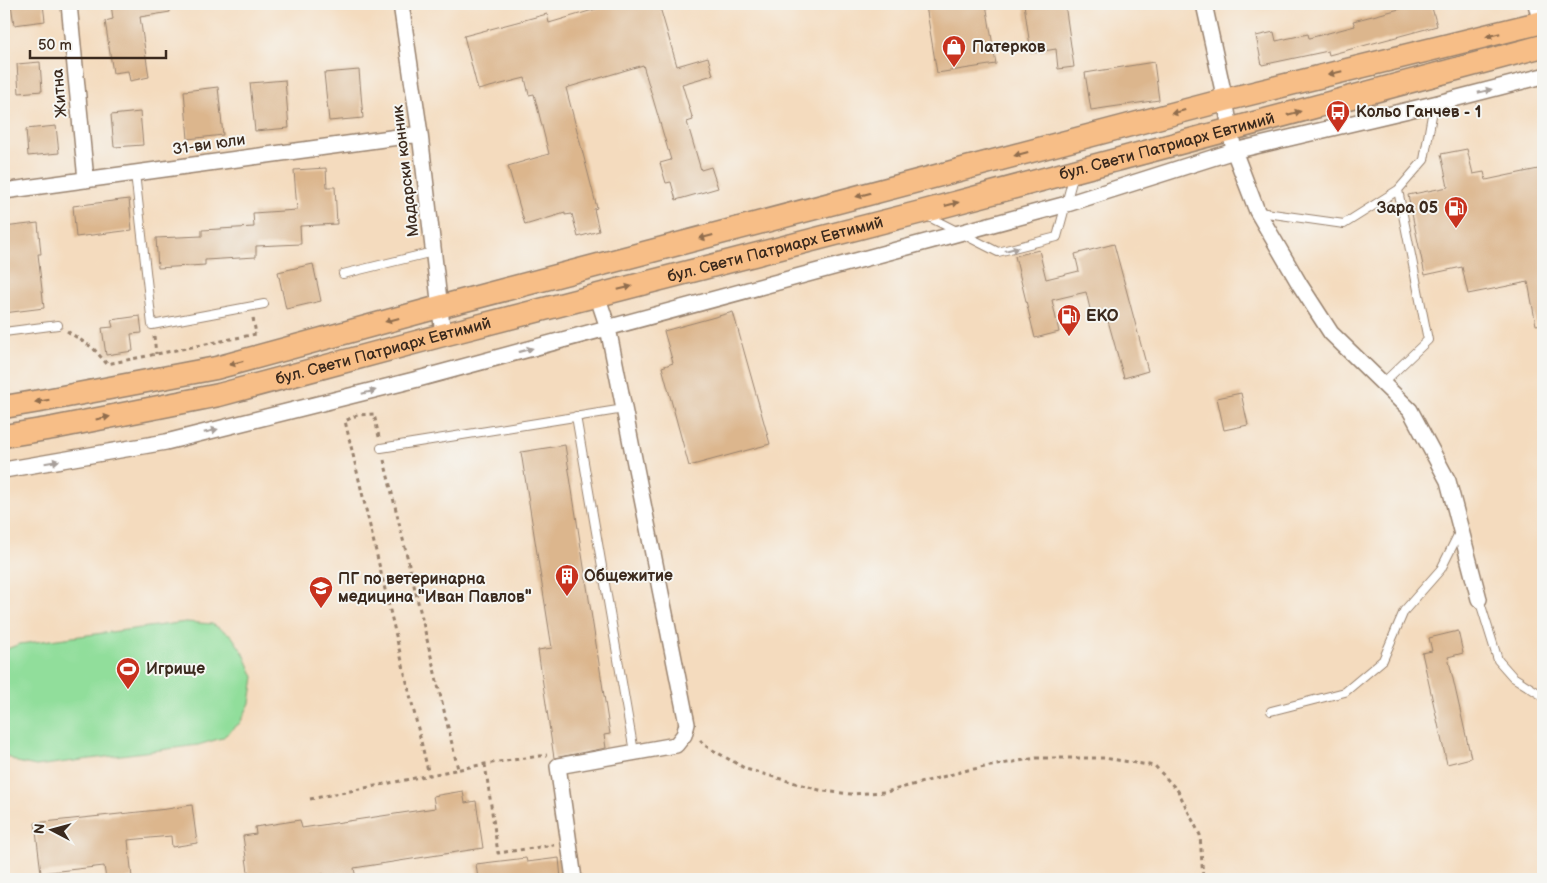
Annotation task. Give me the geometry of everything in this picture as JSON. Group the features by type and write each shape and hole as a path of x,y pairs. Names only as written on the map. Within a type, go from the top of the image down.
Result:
{"main road":[{"name":"бул. Свети Патриарх Евтимий","path":"4,406 46,400 216,368 439,307 1540,16"},
{"name":"бул. Свети Патриарх Евтимий","path":"4,436 219,396 442,335 921,212 1075,170 1232,141 1543,46"}],"street":[{"name":"Житна","path":"69,4 86,180"},
{"name":"Мадарски конник","path":"401,4 420,134 442,335"},
{"path":"1204,4 1232,141 1257,212 1300,285 1332,333 1410,410 1448,481 1479,600"},
{"path":"4,470 166,442 418,380 1067,204 1232,141 1434,104 1543,76"},
{"name":"31-ви юли","path":"4,191 420,134"},
{"path":"574,879 558,766 676,744 684,735 687,724 608,328 597,295"}],"lane":[{"path":"1257,212 1344,224 1398,190 1424,160 1434,104"},
{"path":"921,212 958,233 998,252 1057,237 1075,170"},
{"path":"135,173 152,326 264,304"},
{"path":"1383,383 1428,340 1398,190"},
{"path":"343,274 433,252"},
{"path":"4,332 58,325"},
{"path":"381,448 624,409"},
{"path":"576,416 634,752"},
{"path":"1271,711 1345,692 1383,660 1404,611 1441,569 1461,530"},
{"path":"1479,600 1498,660 1513,677 1543,696"}],"path":[{"path":"152,326 156,354"},
{"path":"429,775 345,421 357,415 374,414 458,770"},
{"path":"687,724 704,745 746,769 823,791 851,794 886,792 968,770 1036,758 1104,758 1155,766 1178,791 1200,835 1203,879"},
{"path":"310,799 484,764 547,755 558,766"},
{"path":"484,764 498,853 569,843"}],"green space":[{"name":"Игрище","path":"186,622 212,624 231,635 244,654 254,677 250,703 240,723 222,738 198,745 36,766 17,762 4,754 4,650 20,644"}],"building":[{"path":"11,4 43,4 45,21 14,25"},
{"path":"111,4 169,4 170,12 140,17 149,77 130,81 128,71 113,73 105,21 113,19"},
{"path":"613,4 659,4 677,66 708,57 713,75 682,84 693,120 687,122 701,170 711,167 718,188 676,200 671,182 666,183 660,163 671,160 643,65 566,88 597,208 594,209 599,231 578,237 572,214 565,215 565,213 525,225 508,166 549,154 534,94 529,95 525,78 478,90 464,36 547,14 549,23"},
{"path":"986,4 996,64 937,73 926,6"},
{"path":"1024,4 1065,4 1074,67 1058,69 1056,49 1031,53"},
{"path":"1419,4 1431,4 1437,26 1329,55 1328,51 1262,65 1256,36 1274,32 1276,41 1308,34 1309,38 1355,26 1353,21"},
{"path":"40,62 42,91 19,93 17,64"},
{"path":"1154,62 1159,100 1091,110 1085,73"},
{"path":"359,70 363,118 329,121 324,73"},
{"path":"285,80 289,128 255,131 250,83"},
{"path":"218,87 223,135 188,139 184,91"},
{"path":"140,112 143,145 114,147 111,115"},
{"path":"56,126 59,153 28,156 26,129"},
{"path":"1467,149 1473,174 1484,172 1486,180 1543,168 1543,324 1536,325 1528,282 1468,294 1462,267 1425,275 1408,195 1448,187 1441,154"},
{"path":"326,168 327,187 335,187 337,224 300,226 301,244 256,246 256,257 205,260 205,265 158,268 156,238 202,236 202,230 254,227 253,213 297,210 294,170"},
{"path":"129,199 132,230 76,237 73,206"},
{"path":"38,223 41,254 38,254 44,308 4,313 4,227"},
{"path":"1114,244 1148,371 1124,378 1105,310 1091,313 1086,292 1052,300 1059,332 1035,338 1015,256 1039,250 1046,279 1079,271 1075,254"},
{"path":"313,264 321,301 286,309 278,272"},
{"path":"733,312 770,444 689,466 662,367 673,363 664,331"},
{"path":"140,316 142,333 131,334 133,351 106,355 102,328 113,327 111,320"},
{"path":"1241,393 1248,425 1224,430 1217,398"},
{"name":"Общежитие","path":"565,445 610,734 604,735 606,748 554,758 538,650 552,648 521,452"},
{"path":"1458,631 1463,653 1448,657 1471,758 1447,764 1422,653 1432,651 1429,638"},
{"path":"463,791 465,803 476,801 483,848 354,868 356,879 325,879 324,874 288,879 249,879 243,836 256,834 255,827 300,820 302,828 435,808 433,796"},
{"path":"192,805 197,843 172,847 171,836 128,840 132,878 106,879 104,866 41,873 35,823"},
{"path":"526,858 527,862 559,858 561,879 478,879 476,864"}],"place":[{"name":"Патерков","path":"954,68"},
{"name":"Кольо Ганчев - 1","path":"1338,133"},
{"name":"Зара 05","path":"1456,229"},
{"name":"EKO","path":"1069,337"},
{"name":"Общежитие","path":"567,597"},
{"name":"ПГ по ветеринарна медицина \"Иван Павлов\"","path":"321,609"},
{"name":"Игрище","path":"128,690"}]}
